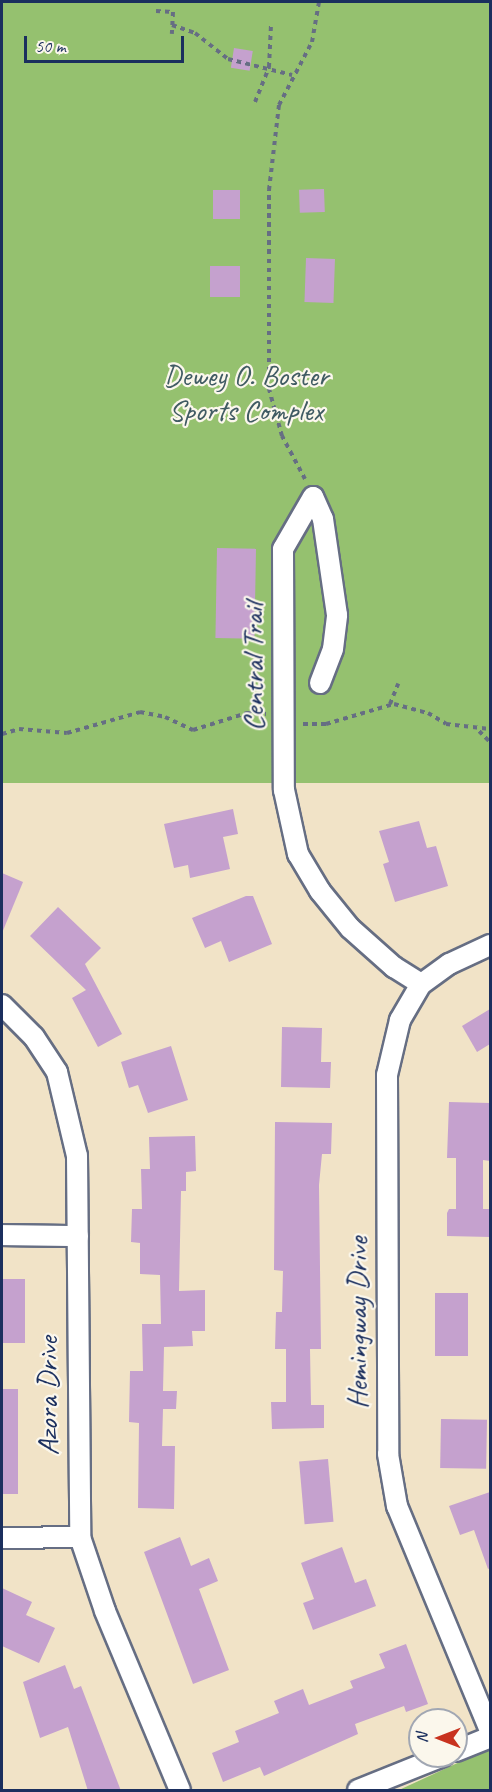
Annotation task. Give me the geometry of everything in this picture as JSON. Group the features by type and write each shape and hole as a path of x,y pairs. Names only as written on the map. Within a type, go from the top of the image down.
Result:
{"street":[{"path":"313,497 322,519 337,615 333,649 320,683"},
{"name":"Central Trail","path":"313,497 283,549 284,790 298,855 320,891 350,928 394,967 421,984"},
{"name":"Hemingway Drive","path":"490,945 449,964 421,984 400,1020 387,1075 388,1454 397,1506 490,1730"},
{"name":"Azora Drive","path":"2,1005 34,1036 57,1072 77,1156 80,1537 105,1611 180,1791"},
{"path":"2,1235 78,1236"},
{"path":"2,1538 80,1537"},
{"path":"468,1746 490,1737"},
{"path":"358,1791 414,1768"}],"path":[{"path":"313,497 279,428 268,389 273,134 279,105 292,75 312,42 319,2"},
{"path":"156,11 173,12 172,34"},
{"path":"255,102 269,67 271,24"},
{"path":"172,25 195,33 228,58 269,67 292,75"},
{"path":"390,704 398,684"},
{"path":"296,724 326,724 390,704 428,713 446,724 478,731 490,729"},
{"path":"2,734 19,729 67,734 140,712 165,717 193,730 247,713 270,714"},
{"path":"478,731 490,742"}],"green space":[{"name":"Dewey O. Boster Sports Complex","path":"2,2 490,2 490,783 2,783"},
{"path":"490,1748 490,1790 399,1790 447,1768 468,1768 468,1758"}],"building":[{"path":"234,48 253,51 250,71 231,68"},
{"path":"324,189 325,212 300,213 299,190"},
{"path":"213,190 240,190 240,219 213,219"},
{"path":"306,258 335,259 333,303 304,302"},
{"path":"210,266 240,266 240,297 210,297"},
{"path":"217,548 256,549 254,639 215,638"},
{"path":"233,809 238,834 223,837 230,869 190,878 188,865 174,868 164,824"},
{"path":"419,821 427,848 436,846 448,886 395,902 383,864 389,862 379,831"},
{"path":"2,873 23,882 2,933"},
{"path":"246,896 253,896 272,944 229,962 221,941 205,948 192,918"},
{"path":"58,907 101,948 85,964 122,1034 98,1047 72,998 86,990 30,936"},
{"path":"490,1009 490,1044 477,1052 462,1026"},
{"path":"282,1027 322,1028 321,1062 331,1062 330,1088 281,1087"},
{"path":"171,1046 188,1100 148,1113 138,1085 129,1088 121,1062"},
{"path":"449,1102 490,1103 490,1161 483,1160 483,1209 490,1209 490,1237 447,1236 447,1213 449,1209 456,1209 456,1158 447,1158"},
{"path":"275,1122 332,1123 331,1154 322,1154 319,1185 321,1349 310,1349 311,1405 324,1405 324,1428 272,1429 271,1402 286,1402 286,1349 275,1349 276,1312 282,1312 283,1271 274,1270"},
{"path":"195,1136 196,1171 186,1172 186,1191 181,1191 179,1291 205,1290 205,1331 192,1331 193,1346 164,1347 163,1391 177,1391 176,1409 163,1409 162,1446 175,1446 174,1509 138,1508 139,1423 129,1422 130,1371 143,1371 142,1324 161,1324 160,1275 140,1274 140,1243 131,1242 132,1209 142,1209 141,1169 150,1169 149,1137"},
{"path":"2,1279 25,1279 25,1343 2,1343"},
{"path":"435,1293 468,1293 468,1356 435,1356"},
{"path":"2,1389 18,1389 18,1494 2,1494"},
{"path":"441,1419 487,1420 486,1469 440,1468"},
{"path":"328,1459 333,1522 305,1524 299,1462"},
{"path":"490,1492 490,1568 488,1569 474,1530 460,1535 449,1506"},
{"path":"180,1537 191,1566 209,1558 218,1581 199,1589 229,1670 193,1684 144,1552"},
{"path":"342,1547 355,1583 366,1579 376,1606 313,1630 303,1603 314,1599 301,1563"},
{"path":"2,1588 32,1602 26,1615 55,1628 39,1663 2,1646"},
{"path":"406,1644 428,1704 408,1708 406,1712 404,1706 355,1724 358,1734 264,1776 260,1767 223,1782 212,1753 239,1742 235,1731 279,1713 274,1701 303,1689 309,1705 353,1688 350,1681 385,1668 379,1654"},
{"path":"65,1665 74,1689 81,1686 121,1791 88,1791 68,1727 40,1738 23,1682"}]}
